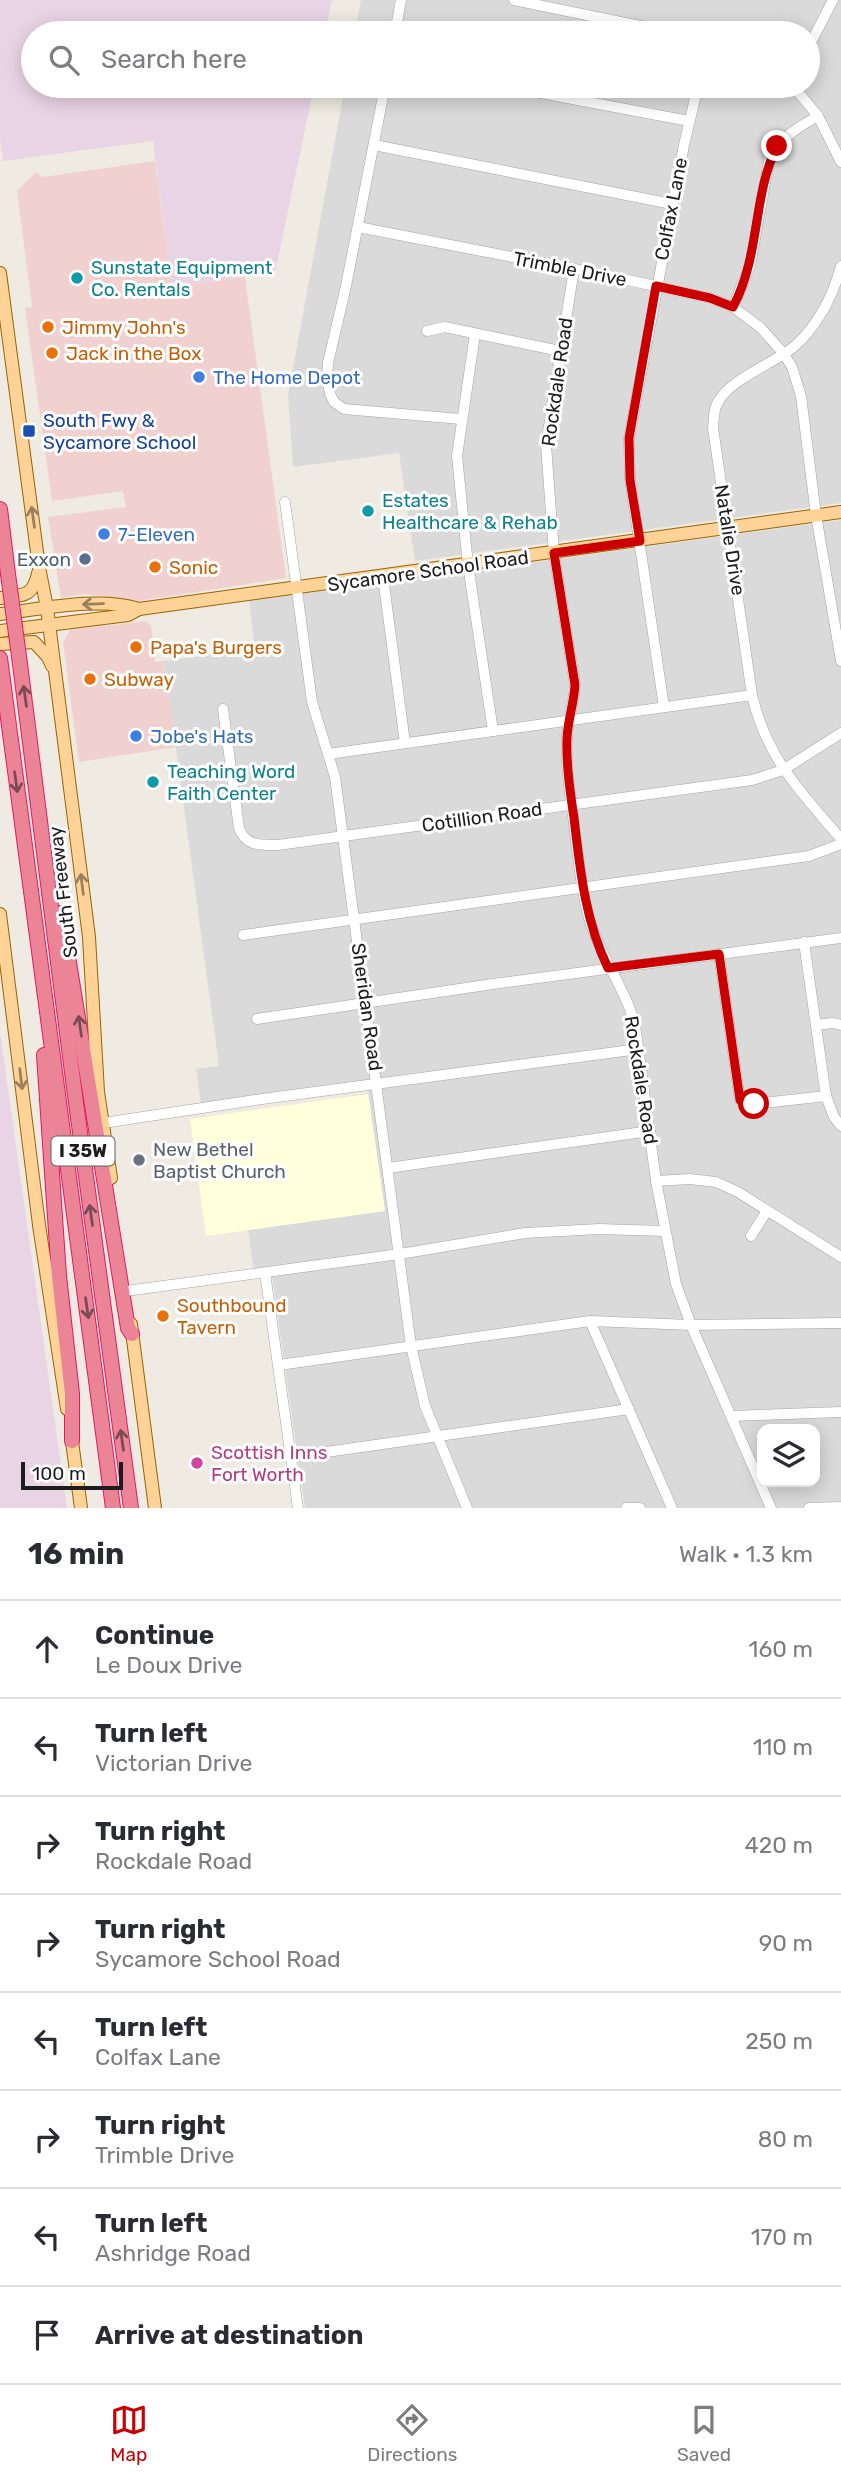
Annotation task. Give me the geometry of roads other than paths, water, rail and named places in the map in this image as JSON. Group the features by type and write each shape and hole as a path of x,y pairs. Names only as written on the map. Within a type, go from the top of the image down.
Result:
{"highway":[{"name":"South Freeway","path":"0,509 131,1508"},
{"name":"South Freeway","path":"1,662 113,1508"},
{"path":"37,793 44,801 103,1180 128,1328 132,1334"},
{"path":"45,998 45,1070 59,1276 72,1394 72,1441"}],"main road":[{"name":"South Freeway","path":"0,273 89,937 95,1058 155,1508"},
{"name":"Sycamore School Road","path":"0,631 128,615 139,609 841,512"},
{"path":"0,598 28,594 34,589 39,567"},
{"name":"Sycamore School Road","path":"0,614 96,603 139,609"},
{"path":"0,645 34,642 48,657 54,673"},
{"path":"0,914 39,1225 81,1508"}],"street":[{"path":"397,21 401,0"},
{"path":"514,0 616,21"},
{"path":"820,25 833,0"},
{"path":"383,98 328,363 328,385 334,402 344,410 387,411 461,419"},
{"path":"567,98 689,121"},
{"name":"Colfax Lane","path":"664,708 630,480 629,438 656,286 695,98"},
{"path":"803,98 818,116 841,162"},
{"path":"733,307 750,266 769,161 784,139 818,116"},
{"path":"374,145 672,204"},
{"name":"Trimble Drive","path":"358,227 710,298 733,307 761,328 792,367 801,396 816,515 841,661"},
{"name":"Rockdale Road","path":"574,269 546,445 554,553 575,685 568,721 567,765 582,887 588,916 608,968 632,1014 664,1231 676,1284 691,1325 771,1508"},
{"name":"Natalie Drive","path":"841,269 829,300 814,325 784,354 736,384 718,401 714,413 715,444 752,695 762,730 783,770 841,839"},
{"path":"427,331 445,327 560,351"},
{"path":"475,334 457,456 468,565 493,731"},
{"name":"Sheridan Road","path":"285,502 299,588 312,702 335,777 344,836 411,1346 419,1385 467,1508"},
{"path":"383,577 405,743"},
{"path":"328,754 752,695"},
{"name":"Cotillion Road","path":"223,709 242,836 256,845 278,845 752,780 783,770 841,733"},
{"path":"243,935 809,856 841,844"},
{"path":"257,1019 608,968 841,938"},
{"path":"804,942 825,1096 841,1126"},
{"path":"719,954 740,1100 754,1104 825,1096"},
{"path":"816,1025 832,1023 841,1026"},
{"path":"103,1123 639,1049"},
{"path":"388,1168 649,1131"},
{"path":"656,1181 690,1179 716,1182 738,1192 841,1257"},
{"path":"751,1236 768,1211"},
{"path":"126,1292 400,1254 525,1233 599,1229 664,1231"},
{"path":"265,1273 298,1508"},
{"path":"590,1321 672,1508"},
{"path":"279,1365 590,1321 691,1325 841,1323"},
{"path":"291,1457 629,1409"},
{"path":"731,1416 841,1412"},
{"path":"808,1508 841,1507"},
{"path":"626,1508 640,1508"}],"place":[{"name":"Sunstate Equipment Co. Rentals","path":"77,278"},
{"name":"Jimmy John's","path":"48,327"},
{"name":"Jack in the Box","path":"52,353"},
{"name":"The Home Depot","path":"199,377"},
{"name":"South Fwy & Sycamore School","path":"29,431"},
{"name":"Estates Healthcare & Rehab","path":"368,511"},
{"name":"7-Eleven","path":"104,534"},
{"name":"Exxon","path":"85,559"},
{"name":"Sonic","path":"155,567"},
{"name":"Papa's Burgers","path":"136,647"},
{"name":"Subway","path":"90,679"},
{"name":"Jobe's Hats","path":"136,736"},
{"name":"Teaching Word Faith Center","path":"153,782"},
{"name":"New Bethel Baptist Church","path":"139,1160"},
{"name":"Southbound Tavern","path":"163,1316"},
{"name":"Scottish Inns Fort Worth","path":"197,1463"}]}
